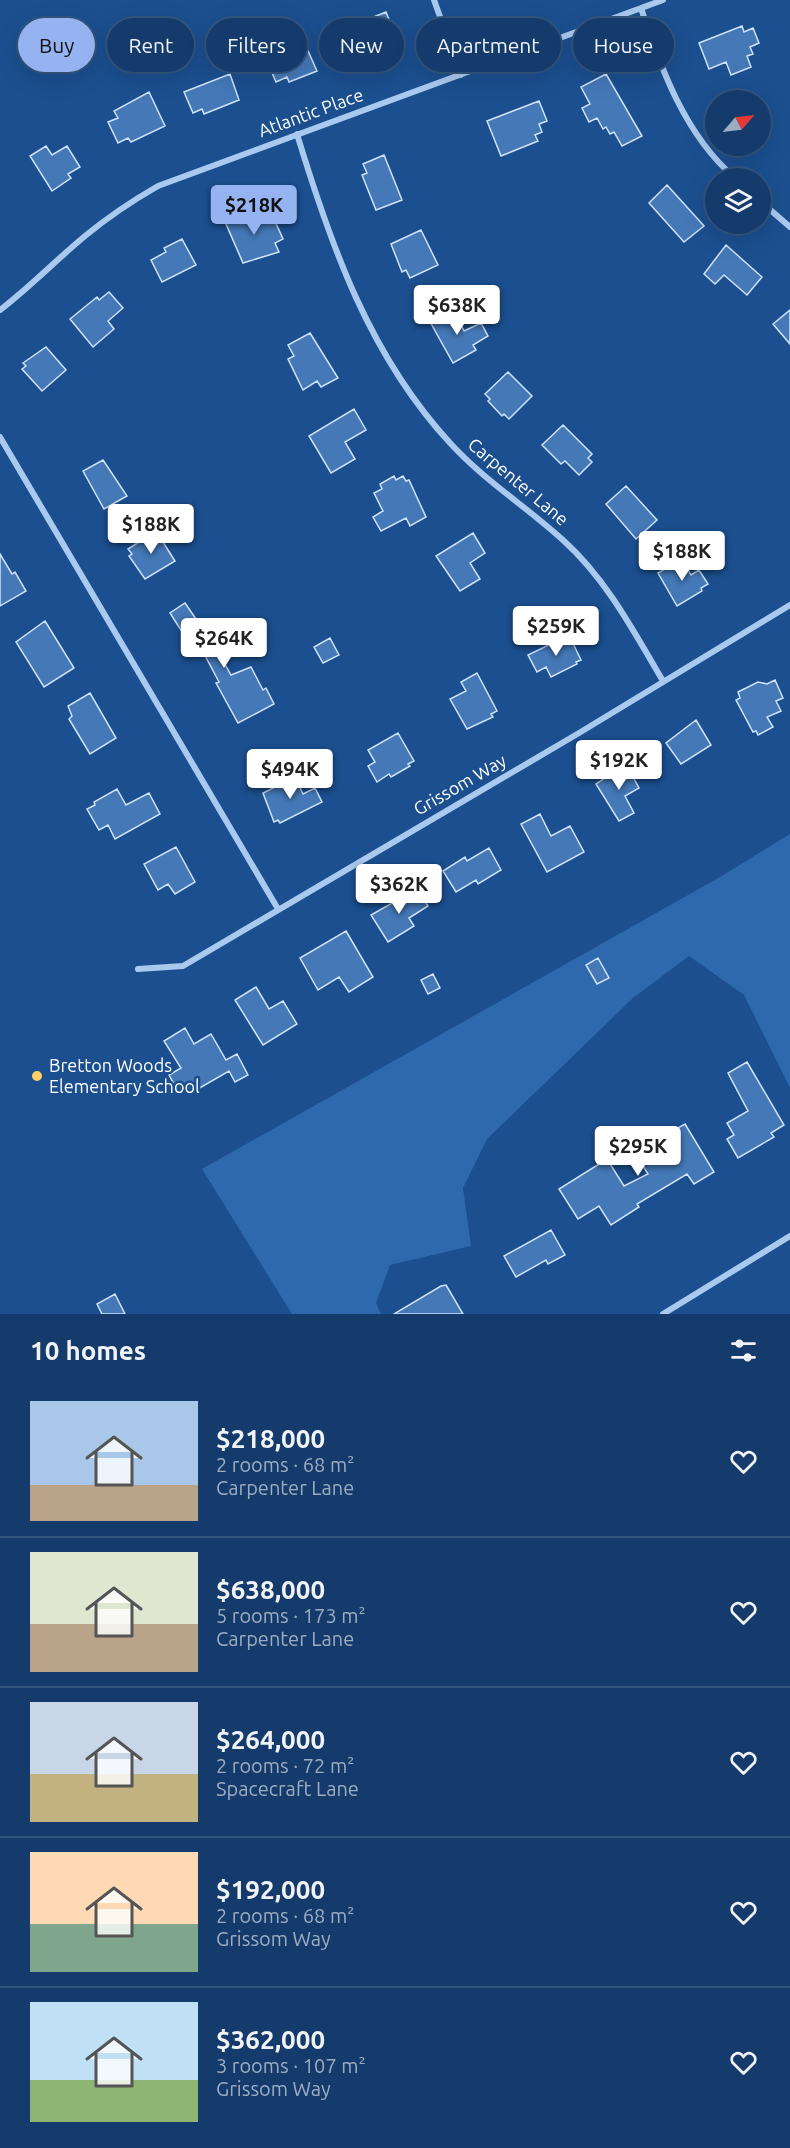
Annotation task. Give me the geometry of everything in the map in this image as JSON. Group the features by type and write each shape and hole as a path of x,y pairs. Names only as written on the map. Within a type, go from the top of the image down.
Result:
{"street":[{"path":"434,0 461,75"},
{"name":"Atlantic Place","path":"0,310 120,209 159,186 663,0"},
{"path":"641,8 673,92 694,129 727,168"},
{"name":"Carpenter Lane","path":"297,134 338,255 358,305 384,356 450,443 488,481 564,541 592,571 623,613 663,681"},
{"path":"771,211 790,227"},
{"path":"0,437 278,909"},
{"name":"Grissom Way","path":"138,969 183,966 569,739 790,605"},
{"path":"663,1314 790,1236"}],"shaded area":[{"path":"790,834 790,1088 744,995 689,956 633,998 487,1139 463,1188 471,1246 390,1265 376,1303 381,1314 292,1314 202,1169 720,877"}],"building":[{"path":"386,12 388,18 371,18"},
{"path":"742,26 744,32 753,28 759,43 750,47 753,54 747,56 751,67 731,75 726,62 709,69 699,43"},
{"path":"307,48 317,71 289,82 287,77 276,82 272,72 307,72"},
{"path":"230,74 239,100 204,114 202,109 193,113 184,92"},
{"path":"606,74 642,136 622,146 614,132 610,134 606,127 603,129 597,118 589,122 582,108 590,104 581,87"},
{"path":"149,92 165,126 131,142 128,138 118,143 108,122 118,118 114,111"},
{"path":"539,101 547,121 539,124 542,132 535,135 538,141 501,156 487,121"},
{"path":"46,146 52,155 67,146 80,167 68,174 71,178 52,191 30,156"},
{"path":"384,155 402,200 376,210 362,175 367,173 363,164"},
{"path":"667,185 704,226 684,242 649,203"},
{"path":"259,206 266,222 274,219 283,239 275,243 279,252 243,263 226,224"},
{"path":"421,230 438,265 410,278 406,270 402,272 391,244"},
{"path":"182,239 196,265 162,282 151,260 166,252 164,248"},
{"path":"726,245 762,277 747,295 724,275 715,284 704,274"},
{"path":"109,292 123,308 108,321 114,329 93,347 70,319 97,297 99,300"},
{"path":"447,309 458,329 462,327 464,331 481,323 488,336 473,345 476,350 453,363 429,320"},
{"path":"790,310 790,344 773,324"},
{"path":"310,333 338,378 321,387 317,381 303,390 288,359 294,356 288,345"},
{"path":"46,347 66,370 42,391 22,369 26,366 23,363"},
{"path":"508,372 532,396 509,419 504,414 502,416 488,401 490,399 485,394"},
{"path":"354,409 366,430 345,442 355,459 331,473 309,436"},
{"path":"563,425 592,454 588,458 592,462 579,475 565,461 561,464 542,445"},
{"path":"103,460 127,496 104,509 83,471"},
{"path":"394,476 396,480 403,476 406,481 409,480 426,517 410,526 406,518 381,531 373,517 383,511 374,493 382,489 380,484"},
{"path":"626,486 657,520 636,539 606,504"},
{"path":"156,531 175,561 145,579 129,556 132,554 128,549"},
{"path":"473,533 485,553 470,563 480,579 460,591 436,556"},
{"path":"0,554 12,574 15,572 26,591 0,606"},
{"path":"682,559 691,575 699,570 708,584 701,588 702,591 677,606 658,573"},
{"path":"185,603 198,622 203,619 209,627 217,640 213,643 231,675 251,667 263,690 266,688 274,704 238,723 216,683 219,682 202,650 196,654 170,613"},
{"path":"45,621 74,668 44,687 16,642"},
{"path":"569,635 581,660 551,677 546,667 537,672 528,655"},
{"path":"330,638 339,655 323,663 314,647"},
{"path":"477,673 497,711 491,714 493,717 467,729 450,699 466,691 461,682"},
{"path":"775,680 783,698 776,701 781,711 767,717 773,727 758,735 756,731 753,732 736,700 740,698 738,692 758,682 767,684"},
{"path":"90,693 116,738 90,754 69,719 72,716 68,706"},
{"path":"696,720 711,745 681,764 666,743"},
{"path":"398,733 414,761 408,764 410,766 391,777 389,774 377,782 368,766 375,762 368,750"},
{"path":"626,764 639,788 625,796 634,813 619,821 596,784"},
{"path":"295,777 303,794 315,788 322,802 280,823 278,820 274,822 263,793"},
{"path":"117,789 126,805 149,793 160,814 115,839 108,825 99,830 87,809 95,805 94,802"},
{"path":"540,814 551,836 570,826 584,852 547,872 521,824"},
{"path":"176,847 195,882 175,894 168,884 158,890 144,864"},
{"path":"489,848 501,870 478,884 476,880 456,892 443,871 465,857 467,861"},
{"path":"417,889 428,906 409,918 414,926 388,942 371,915"},
{"path":"346,931 373,977 349,992 339,977 318,990 300,958"},
{"path":"598,958 609,978 597,984 586,965"},
{"path":"433,974 440,988 428,994 421,980"},
{"path":"256,987 269,1009 283,1001 297,1024 263,1045 235,1000"},
{"path":"185,1028 194,1044 211,1034 226,1060 237,1054 248,1075 235,1082 229,1071 191,1093 185,1084 179,1093 169,1075 181,1068 164,1041"},
{"path":"747,1062 784,1125 771,1133 774,1137 738,1158 727,1139 734,1135 727,1123 748,1111 728,1073"},
{"path":"685,1124 714,1172 694,1184 687,1174 637,1204 639,1207 611,1225 599,1206 578,1219 559,1189 607,1159 624,1186 648,1174 640,1161 651,1155 641,1134 662,1137"},
{"path":"551,1230 565,1255 548,1264 546,1260 516,1277 504,1256"},
{"path":"446,1285 463,1314 394,1314 441,1286"},
{"path":"115,1294 125,1314 102,1314 97,1304"}],"place":[{"name":"Bretton Woods Elementary School","path":"37,1076"}]}
